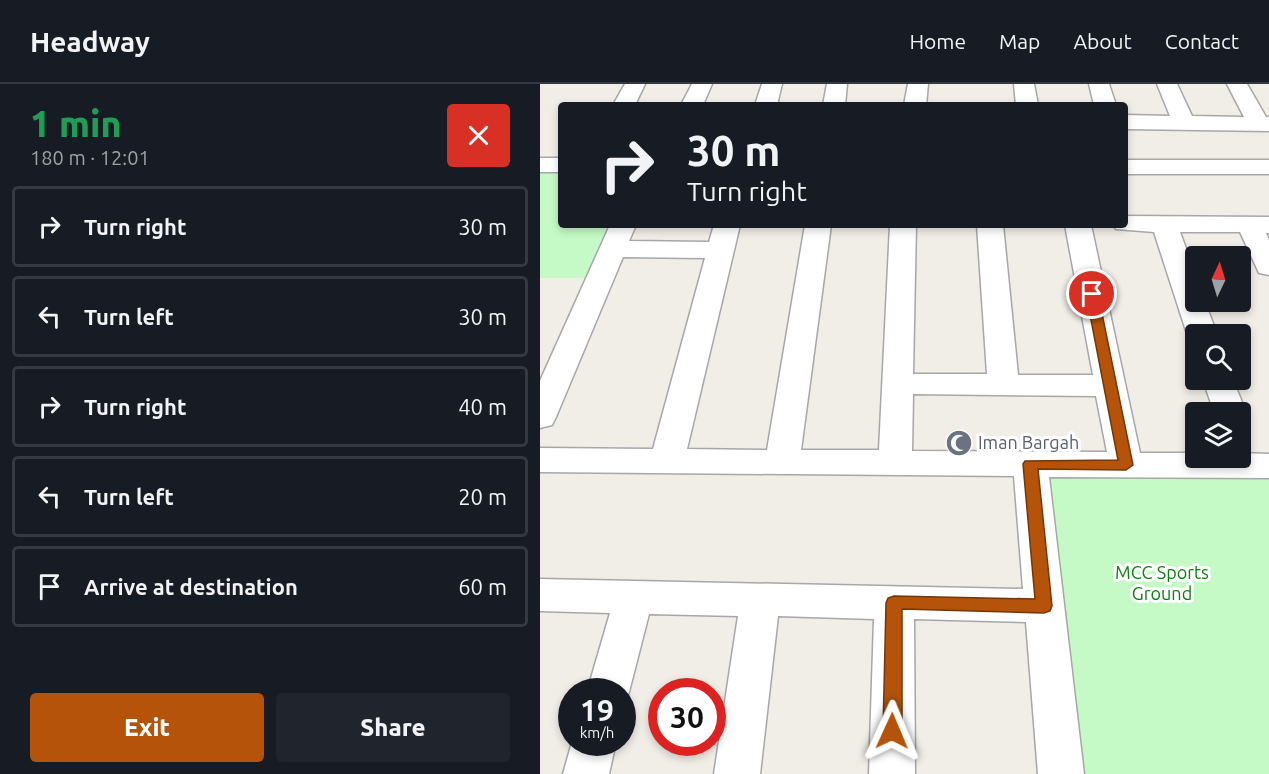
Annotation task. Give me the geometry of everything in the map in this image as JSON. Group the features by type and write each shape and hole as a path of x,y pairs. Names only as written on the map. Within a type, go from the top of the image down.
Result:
{"street":[{"path":"626,102 635,84"},
{"path":"693,102 702,84"},
{"path":"766,102 771,84"},
{"path":"834,102 837,84"},
{"path":"915,102 918,84"},
{"path":"1024,84 1027,102"},
{"path":"1099,84 1104,102"},
{"path":"1167,84 1184,123"},
{"path":"1237,84 1264,124"},
{"path":"1128,123 1264,124"},
{"path":"540,165 558,165"},
{"path":"1128,167 1269,167"},
{"path":"1128,224 1259,225 1269,267"},
{"path":"1164,224 1199,324"},
{"path":"782,462 818,228"},
{"path":"895,463 903,228"},
{"path":"990,228 1003,385"},
{"path":"1079,228 1126,465"},
{"path":"540,417 618,237 724,237 667,461"},
{"path":"898,384 1109,386"},
{"path":"540,460 1126,465 1253,459"},
{"path":"1030,464 1061,774"},
{"path":"540,595 1044,606"},
{"path":"612,678 634,597"},
{"path":"736,774 760,600"},
{"path":"892,774 894,603"},
{"path":"586,774 590,756"}],"green space":[{"path":"540,166 558,166 558,228 621,228 599,278 540,278"},
{"name":"MCC Sports Ground","path":"1041,472 1269,475 1269,774 1077,774"}],"place":[{"name":"Iman Bargah","path":"959,443"}],"route":[{"path":"892,731 894,603 1044,606 1030,464 1126,465 1092,294"}]}
